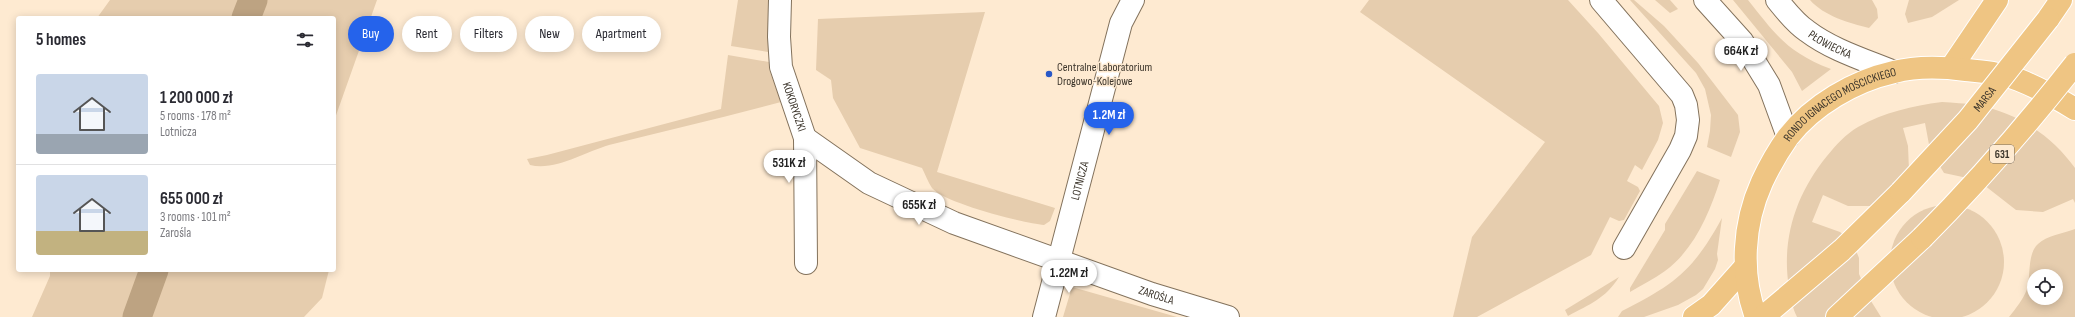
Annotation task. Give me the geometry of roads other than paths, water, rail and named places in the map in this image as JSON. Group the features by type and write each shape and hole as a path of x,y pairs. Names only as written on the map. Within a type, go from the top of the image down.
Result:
{"main road":[{"path":"1951,68 1997,0"},
{"name":"MARSA","path":"1763,317 1842,250 1901,192 1968,120 2030,44 2061,0"},
{"name":"631","path":"1836,317 1922,238 1962,197 2022,131 2075,64"},
{"name":"RONDO IGNACEGO MOŚCICKIEGO","path":"1756,317 1744,268 1749,226 1755,198 1768,170 1788,137 1815,110 1836,96 1859,84 1894,72 1951,68 1996,73 2019,80 2052,94 2075,110"},
{"path":"1694,317 1711,305 1744,268"}],"street":[{"name":"KOKORYCZKI","path":"780,0 779,37 782,67 805,138 806,262"},
{"name":"LOTNICZA","path":"1044,317 1060,262 1121,23 1133,0"},
{"path":"1601,0 1676,86 1686,105 1688,120 1686,136 1680,150 1624,248"},
{"path":"1705,0 1742,41 1769,85 1788,137"},
{"name":"PŁOWIECKA","path":"1777,0 1787,13 1807,32 1830,45 1894,72"},
{"name":"ZAROŚLA","path":"805,138 869,183 954,223 1152,294 1228,317"}],"waterway":[{"path":"247,16 253,0"},
{"path":"137,317 153,272"}],"place":[{"name":"Centralne Laboratorium Drogowo-Kolejowe","path":"1049,74"}]}
